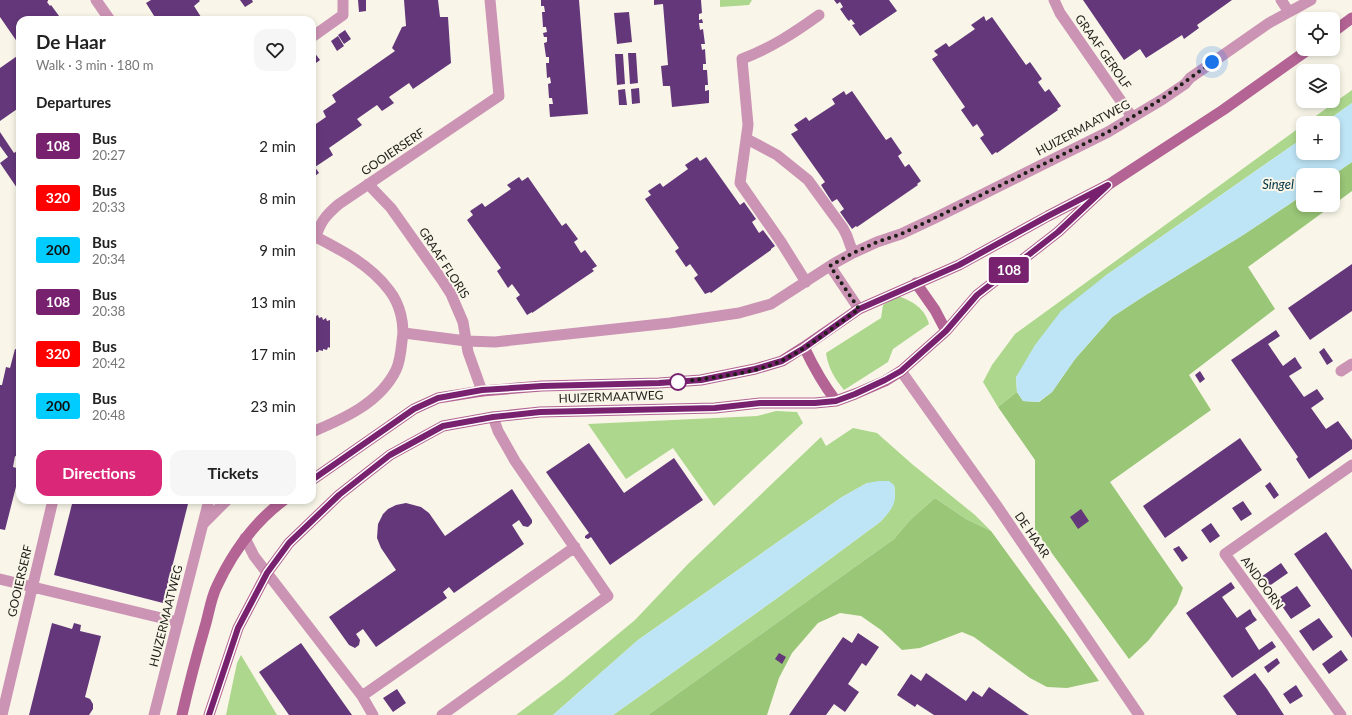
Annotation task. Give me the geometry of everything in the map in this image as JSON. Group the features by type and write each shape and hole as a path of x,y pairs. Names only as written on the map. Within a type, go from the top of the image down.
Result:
{"main road":[{"path":"1340,27 1352,18"},
{"name":"HUIZERMAATWEG","path":"316,477 414,409 438,398 482,390 542,386 659,383 701,380 762,367 782,361 804,348 859,309 916,283 941,274 1108,185 1223,110 1299,56"},
{"name":"HUIZERMAATWEG","path":"209,715 238,628 267,573 289,543 339,495 390,455 443,426 493,417 540,412 715,408 760,403 815,403 836,401 871,388 901,371 946,331 977,295 1058,232 1108,185"},
{"path":"916,283 935,310 946,331"},
{"path":"804,348 814,368 836,401"},
{"path":"182,715 215,590 235,552 245,538 268,512 279,504"}],"street":[{"path":"96,0 107,16"},
{"path":"316,34 344,15 343,0"},
{"name":"GOOIERSERF","path":"316,232 328,213 368,184 499,96 490,0"},
{"name":"GRAAF GEROLF","path":"1054,0 1060,13 1132,117"},
{"path":"1281,0 1289,12"},
{"name":"HUIZERMAATWEG","path":"404,333 466,341 503,341 739,313 771,304 853,253 877,242 901,234 935,218 1108,132 1185,84 1190,78 1257,31 1311,0"},
{"path":"806,282 781,242 740,183 748,125 742,59 791,36 819,15"},
{"path":"747,139 777,155 808,180 843,228 853,253"},
{"name":"GRAAF FLORIS","path":"368,184 391,208 442,280 457,307 463,322 466,341 482,390"},
{"path":"316,237 354,258 382,281 390,291 401,312 404,333 396,369 390,380 380,392 355,412 316,430"},
{"path":"830,266 859,309"},
{"path":"1341,371 1352,364"},
{"name":"DE HAAR","path":"901,371 997,506 1139,715"},
{"path":"442,715 608,596 515,461 498,431 493,417"},
{"name":"ANDOORN","path":"1341,715 1225,554 1352,465"},
{"name":"GOOIERSERF","path":"2,715 52,504"},
{"name":"HUIZERMAATWEG","path":"154,715 208,504"},
{"path":"203,523 223,504"},
{"path":"245,538 254,556 362,696 373,715"},
{"path":"362,696 575,548"},
{"path":"0,579 178,622"}],"green space":[{"path":"720,0 752,0 749,5 720,7"},
{"path":"1352,90 1352,103 1334,116 1316,116 1327,108 1340,108 1340,99"},
{"path":"1296,130 1296,143 1105,276 1016,377 1017,392 998,407 983,382 992,365 1015,334"},
{"path":"1352,162 1352,191 1340,200 1340,170"},
{"path":"1296,200 1296,212 1323,212 1248,267 1275,309 1189,375 1211,410 1110,482 1183,588 1177,604 1148,641 1129,659 1035,530 1035,460 998,407 1017,392 1023,401 1039,402 1052,392 1075,359 1112,317 1243,235"},
{"path":"898,296 908,300 921,309 929,324 893,349 888,362 844,390 832,373 828,364 826,353 881,318 883,305"},
{"path":"776,411 797,412 803,423 714,506 673,448 626,479 588,424 757,416"},
{"path":"853,428 877,433 912,464 975,515 991,531 966,519 935,498 910,520 894,539 648,715 613,715 780,596 880,522 893,505 895,497 894,485 867,483 842,497 638,640 553,715 516,715 564,679 635,620 688,564 821,437 826,446"},
{"path":"935,498 966,519 991,531 1099,681 1067,688 1047,687 1030,678 974,637 962,632 920,648 902,650 881,630 861,616 840,613 818,623 792,653 779,678 767,715 648,715 894,539 910,520"},
{"path":"241,655 277,715 226,715 237,663"}],"water":[{"name":"Singel","path":"1352,103 1352,162 1340,170 1340,168 1296,168 1296,200 1243,235 1112,317 1075,359 1052,392 1038,402 1023,401 1017,392 1016,377 1035,345 1061,311 1105,276 1296,143 1296,160 1340,160 1340,116 1334,116"},
{"path":"889,481 894,485 895,497 893,505 888,513 880,522 780,596 613,715 553,715 638,640 842,497 867,483"}],"building":[{"path":"0,0 48,0 47,2 59,16 16,16 16,40 0,17"},
{"path":"151,0 199,0 200,1 194,6 200,16 154,16 146,3"},
{"path":"240,0 252,0 253,2 245,7"},
{"path":"358,0 366,0 366,11 359,12"},
{"path":"404,0 438,0 440,17 448,17 451,63 413,89 409,83 389,97 394,103 382,111 377,105 357,119 362,125 329,148 333,155 316,166 316,124 326,117 323,111 336,102 332,95 395,51 392,48 402,27 406,26"},
{"path":"541,0 579,0 588,114 550,117 549,104 553,104 552,98 549,98 548,84 551,83 550,77 547,78 546,63 549,63 549,57 546,57 544,43 547,42 547,37 544,37 543,33 547,32 546,27 543,27 542,12 545,12 544,6 541,6"},
{"path":"654,0 701,0 702,13 699,14 699,20 702,19 703,23 699,23 700,30 703,29 705,44 701,44 702,50 705,49 706,64 703,64 703,70 707,70 708,85 705,85 705,91 709,90 709,103 672,107 670,86 663,86 661,66 668,65 663,4 654,5"},
{"path":"834,0 889,0 897,11 860,36 852,25 855,24 851,19 849,21 847,19 840,9 843,7 840,2 837,4"},
{"path":"1083,0 1232,0 1197,25 1199,28 1184,39 1182,35 1146,58 1140,49 1124,60"},
{"path":"629,12 632,42 617,44 614,13"},
{"path":"984,16 986,21 992,17 1026,65 1030,62 1042,79 1038,82 1045,92 1049,89 1061,106 1057,109 1058,110 992,155 980,138 984,135 977,124 973,127 961,110 965,107 932,59 938,55 934,51 946,43 949,47 975,29 971,25"},
{"path":"345,30 351,39 344,44 338,35"},
{"path":"338,36 344,46 337,51 331,41"},
{"path":"628,53 636,53 638,83 630,84"},
{"path":"615,54 623,54 625,84 617,85"},
{"path":"316,55 320,60 316,63"},
{"path":"16,57 16,110 0,121 0,68"},
{"path":"639,88 640,103 632,104 631,89"},
{"path":"625,89 627,105 619,105 618,90"},
{"path":"844,91 846,95 852,91 886,140 891,137 902,153 898,156 905,167 909,164 921,181 917,184 918,185 852,229 840,212 844,209 837,199 832,202 821,185 825,182 791,134 798,130 794,125 806,117 809,121 835,104 832,99"},
{"path":"0,132 14,153 16,152 16,187 0,163 8,157 0,146"},
{"path":"697,157 700,161 706,157 740,205 744,202 756,219 752,222 759,233 763,230 775,246 711,293 705,294 694,278 698,275 690,264 686,267 675,251 679,248 645,199 651,195 648,191 660,183 663,187 688,169 685,165"},
{"path":"519,177 522,181 528,177 562,226 566,223 578,239 574,242 581,253 585,250 597,266 592,269 594,271 527,315 516,298 520,295 512,284 508,288 497,271 501,268 467,220 473,215 470,211 482,203 485,207 511,189 507,185"},
{"path":"1352,264 1352,311 1310,340 1288,308"},
{"path":"318,315 319,318 322,317 323,320 326,318 327,321 330,320 330,348 328,347 327,350 323,349 323,351 319,350 316,352 316,316"},
{"path":"1276,330 1280,336 1268,344 1283,366 1295,357 1302,368 1289,376 1304,397 1317,389 1324,399 1311,408 1326,429 1338,421 1352,440 1352,449 1309,479 1296,459 1298,457 1231,360"},
{"path":"1324,348 1333,361 1327,365 1319,352"},
{"path":"16,349 16,456 13,467 16,468 16,487 5,530 0,529 0,385 2,385 6,367 10,368"},
{"path":"1200,371 1205,379 1200,383 1195,375"},
{"path":"1240,438 1262,470 1165,538 1143,506"},
{"path":"589,443 624,493 674,458 703,500 610,565 591,537 588,539 585,538 585,536 589,533 546,472"},
{"path":"1270,482 1279,495 1274,499 1265,486"},
{"path":"512,489 532,520 532,523 528,527 523,526 519,520 512,525 524,544 454,593 449,587 443,592 447,598 376,647 363,629 356,634 360,640 359,645 355,648 349,645 329,617 396,570 381,548 377,538 378,524 383,514 388,509 396,505 406,503 421,507 429,513 445,536"},
{"path":"1243,501 1252,514 1241,521 1232,508"},
{"path":"72,504 188,504 163,603 54,575"},
{"path":"1081,509 1089,521 1078,529 1070,517"},
{"path":"1211,523 1220,536 1210,543 1201,530"},
{"path":"1326,532 1352,570 1352,638 1294,554"},
{"path":"1179,546 1188,558 1182,562 1173,549"},
{"path":"1281,563 1288,573 1268,587 1261,577"},
{"path":"1231,582 1235,588 1222,597 1237,618 1250,609 1257,620 1245,628 1259,650 1272,641 1276,647 1232,678 1186,613"},
{"path":"1297,586 1311,606 1291,619 1277,599"},
{"path":"1319,618 1333,637 1313,651 1299,631"},
{"path":"52,623 72,629 74,623 81,625 80,631 101,636 85,697 90,699 93,704 93,709 89,715 29,715"},
{"path":"858,633 879,647 866,666 862,663 848,684 859,692 845,712 834,704 826,715 789,715 843,637 852,643"},
{"path":"301,643 352,715 289,715 259,672"},
{"path":"1341,650 1348,660 1329,674 1322,664"},
{"path":"779,653 786,657 782,664 775,659"},
{"path":"1277,658 1280,663 1268,673 1264,667"},
{"path":"926,673 966,701 973,691 982,697 989,687 1029,715 934,715 917,704 915,707 897,695 911,674 921,681"},
{"path":"1255,673 1284,715 1237,715 1223,696"},
{"path":"1296,685 1303,696 1290,704 1283,694"},
{"path":"397,689 406,703 393,712 383,698"}],"bus line":[{"name":"108","path":"209,715 238,628 267,573 289,543 339,495 390,455 443,426 493,417 540,412 715,408 760,403 815,403 836,401 871,388 901,371 946,331 977,295 1058,232 1108,185 941,274 916,283 859,309 804,348 782,361 755,369 701,380 659,383 542,386 482,390 438,398 414,409 316,477"}],"route":[{"path":"678,382 701,380 755,369 782,361 804,348 859,309 830,266 877,242 901,234 935,218 1108,132 1185,84 1190,78 1212,62"}]}
